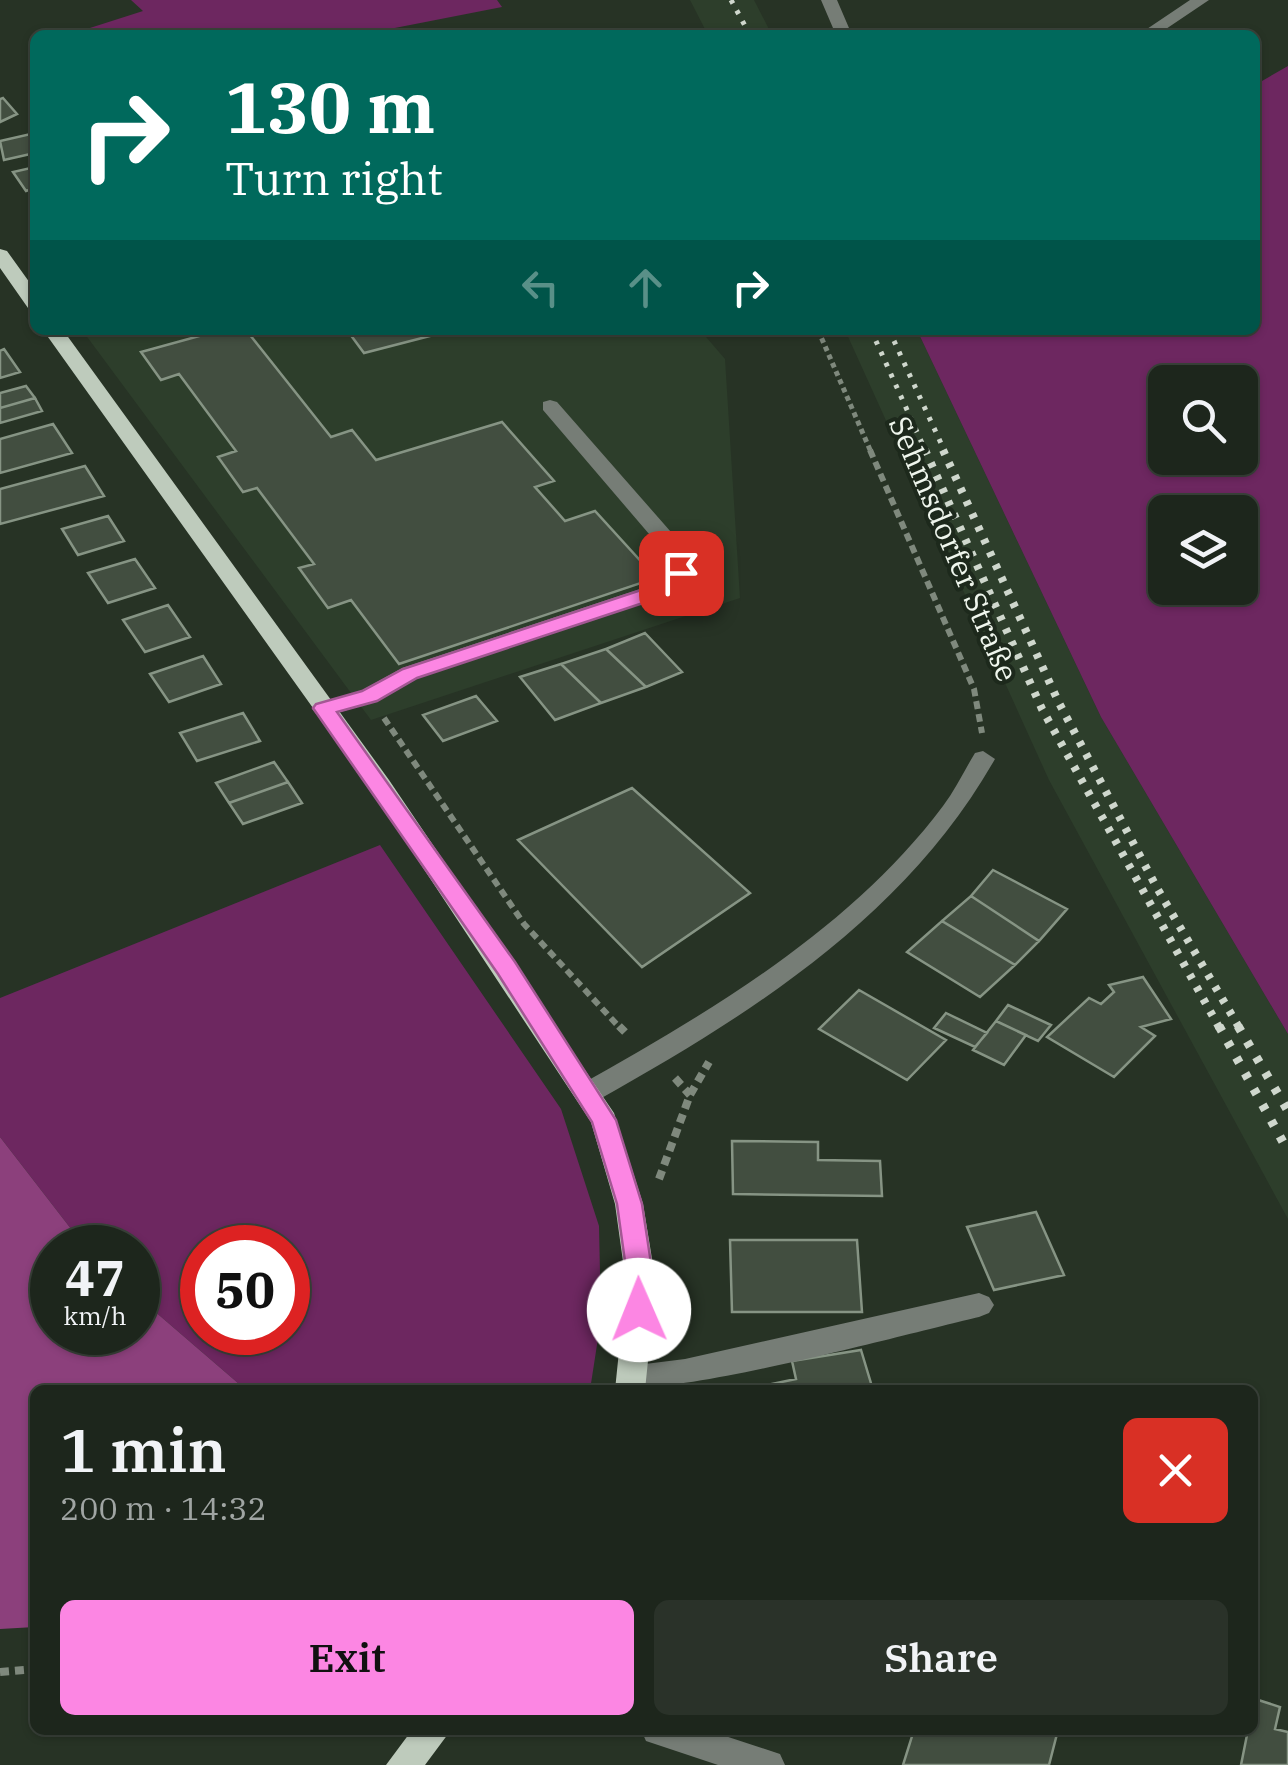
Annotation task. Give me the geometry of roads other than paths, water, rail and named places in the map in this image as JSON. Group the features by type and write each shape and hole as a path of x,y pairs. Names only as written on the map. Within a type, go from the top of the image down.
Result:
{"main road":[{"path":"0,255 30,297"},
{"path":"58,335 324,708 588,1092 616,1154 635,1236 641,1283 631,1383"},
{"path":"403,1765 430,1735"}],"street":[{"path":"828,0 842,30"},
{"path":"1154,30 1201,0"},
{"path":"324,708 369,696 410,673 648,594 681,573 684,561 550,406"},
{"path":"588,1092 654,1057 835,933 928,842 967,796 983,759"},
{"path":"631,1383 979,1305"},
{"path":"674,1735 768,1765"}],"railway":[{"path":"731,0 747,30"},
{"path":"873,335 926,452"},
{"path":"891,335 945,452"},
{"path":"925,450 1042,709 1220,1029"},
{"path":"943,450 1059,703 1157,888 1240,1029"},
{"path":"1219,1026 1288,1151"},
{"path":"1238,1026 1288,1111"}]}
